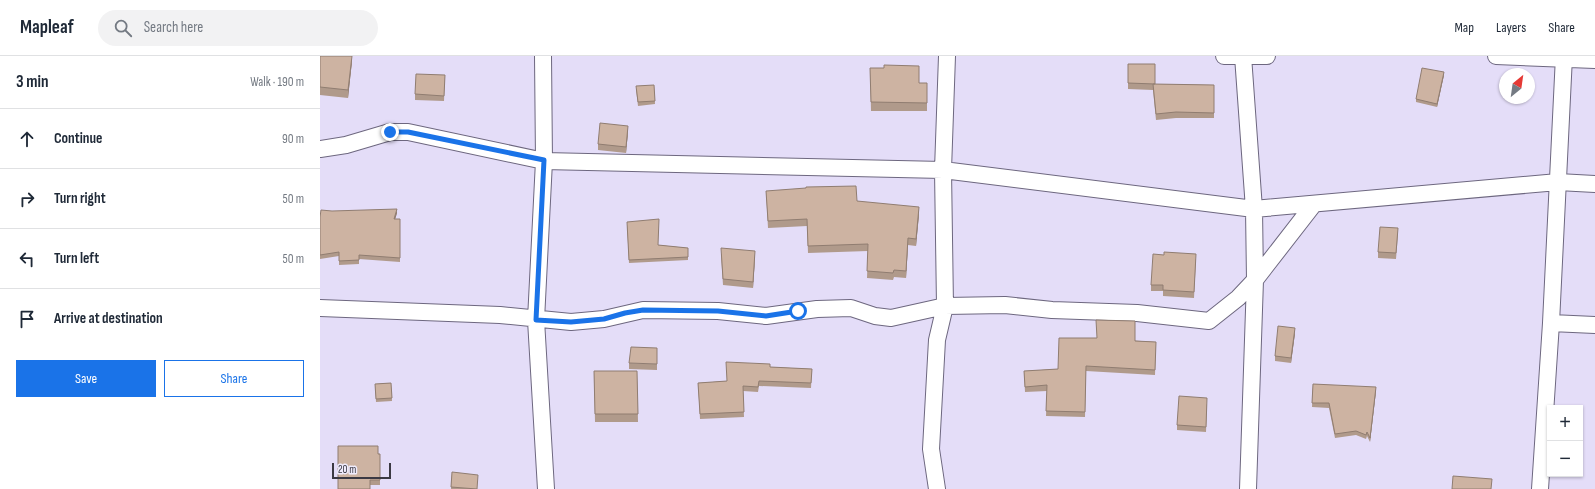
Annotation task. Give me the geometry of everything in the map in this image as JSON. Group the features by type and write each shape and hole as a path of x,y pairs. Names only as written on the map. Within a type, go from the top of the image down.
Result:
{"street":[{"path":"543,56 544,160 536,320 546,489"},
{"path":"937,489 931,449 937,340 945,306 943,170 947,56"},
{"path":"1224,56 1267,56"},
{"path":"1243,56 1254,209 1255,280 1248,489"},
{"path":"1496,56 1595,60"},
{"path":"1540,489 1551,323 1564,58"},
{"path":"320,149 346,145 390,132 408,132 544,160 943,170 1254,209 1558,182 1595,184"},
{"path":"320,308 500,315 536,320 571,322 604,319 643,310 718,311 766,316 851,308 875,316 891,318 945,306 1005,305 1052,310 1137,312 1208,321 1238,298 1255,280 1314,204"},
{"path":"1551,323 1595,325"}],"building":[{"path":"320,56 352,56 348,90 320,87"},
{"path":"1128,64 1155,64 1155,84 1128,83"},
{"path":"884,65 919,66 919,83 927,83 927,103 871,102 870,68 884,68"},
{"path":"1422,68 1444,72 1437,104 1416,99"},
{"path":"416,74 445,75 444,96 415,94"},
{"path":"1153,84 1214,85 1214,113 1176,112 1156,114"},
{"path":"654,85 655,101 638,102 636,86"},
{"path":"600,123 628,126 626,147 598,144"},
{"path":"856,186 857,201 919,207 916,239 908,238 906,271 894,270 893,273 867,271 868,244 808,246 807,219 768,221 766,191 806,187"},
{"path":"397,209 394,219 400,219 400,258 359,255 359,260 339,261 339,252 320,255 321,210"},
{"path":"659,219 658,245 688,248 688,257 629,260 627,222"},
{"path":"1380,227 1398,228 1396,253 1378,252"},
{"path":"721,248 755,251 753,282 723,279"},
{"path":"1164,252 1196,254 1194,292 1163,290 1163,285 1151,285 1153,254 1164,255"},
{"path":"1096,320 1135,321 1135,341 1156,342 1155,370 1086,366 1085,412 1046,411 1047,385 1025,387 1024,371 1058,369 1059,338 1097,338"},
{"path":"1278,326 1295,328 1291,358 1275,356"},
{"path":"631,347 657,348 657,364 629,363"},
{"path":"726,362 770,364 770,367 812,369 811,383 759,381 758,387 743,386 744,412 700,414 698,383 727,381"},
{"path":"594,371 637,371 638,414 595,414"},
{"path":"391,383 392,398 376,399 375,384"},
{"path":"1313,384 1376,387 1370,438 1367,432 1366,435 1356,431 1335,434 1329,403 1312,403"},
{"path":"1179,396 1207,398 1206,427 1177,425"},
{"path":"338,446 378,446 378,454 380,454 380,480 370,480 370,489 338,489"},
{"path":"452,472 478,475 477,489 451,487"},
{"path":"1453,476 1492,479 1491,489 1452,489"}],"route":[{"path":"390,132 408,132 544,160 536,320 571,322 604,319 643,310 718,311 766,316 798,311"}]}
